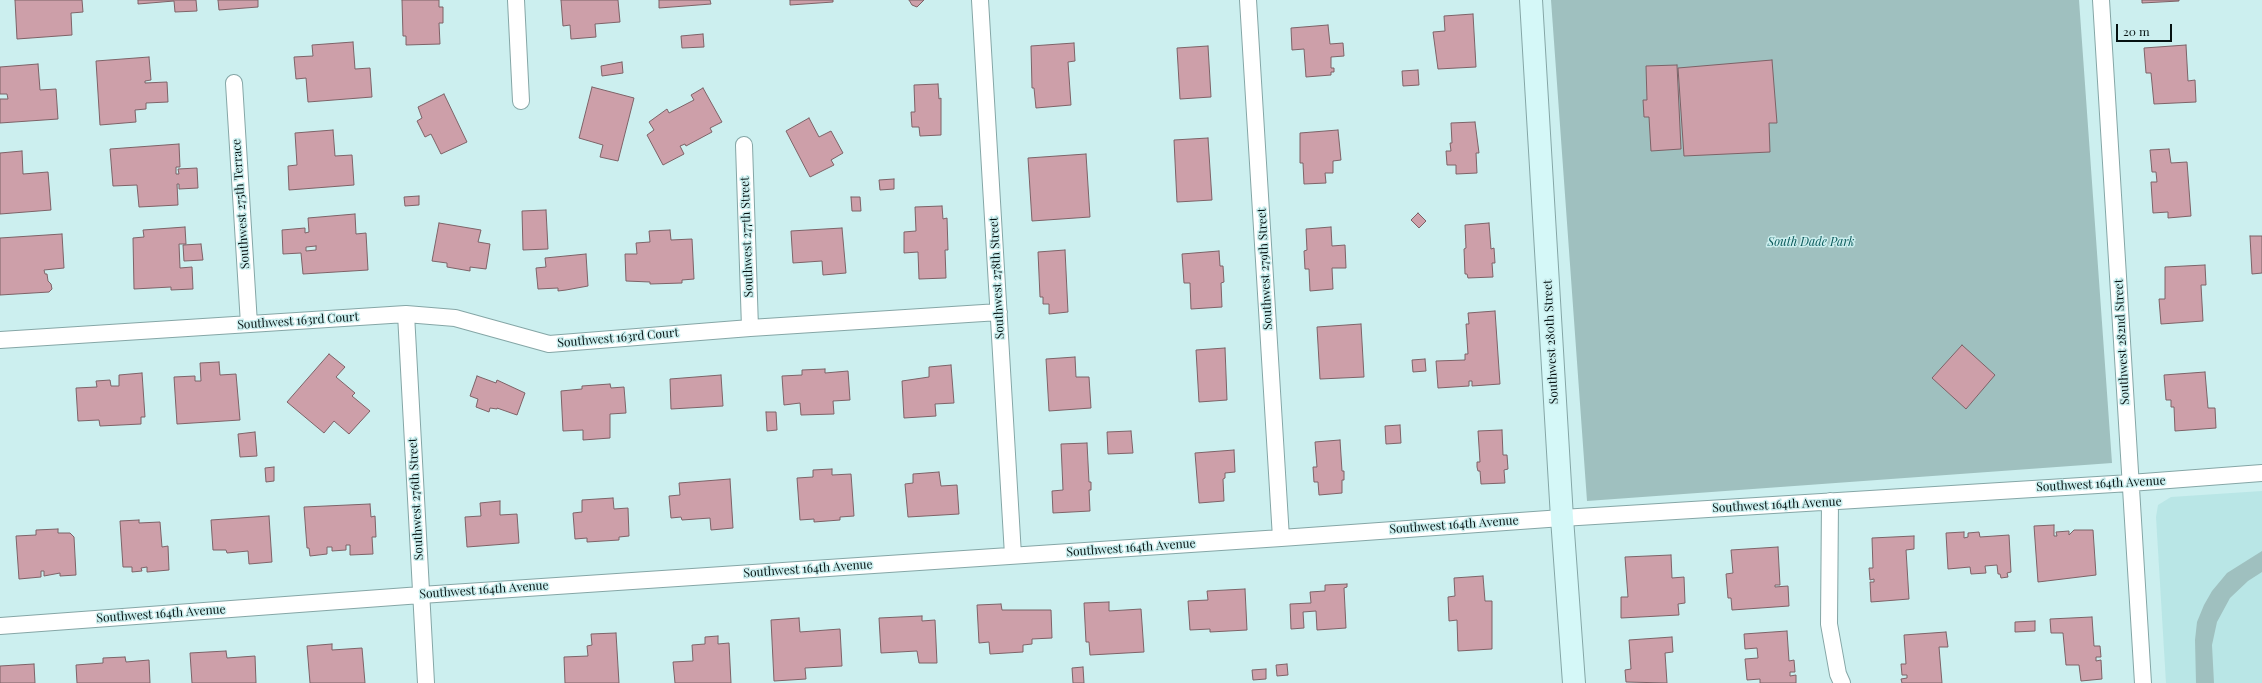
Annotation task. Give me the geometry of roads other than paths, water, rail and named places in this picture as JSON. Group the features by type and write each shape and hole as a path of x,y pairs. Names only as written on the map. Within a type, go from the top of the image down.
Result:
{"street":[{"path":"516,0 521,101"},
{"name":"Southwest 278th Street","path":"980,0 1013,555"},
{"name":"Southwest 279th Street","path":"1248,0 1281,538"},
{"name":"Southwest 280th Street","path":"1531,0 1562,518 1574,683"},
{"name":"Southwest 282nd Street","path":"2101,0 2143,683"},
{"name":"Southwest 275th Terrace","path":"234,83 249,324"},
{"name":"Southwest 277th Street","path":"744,145 750,328"},
{"name":"Southwest 163rd Court","path":"0,340 406,314 455,318 549,344 750,328 999,312"},
{"name":"Southwest 276th Street","path":"406,314 426,683"},
{"name":"Southwest 164th Avenue","path":"0,626 421,595 1562,518 2130,483 2262,473"},
{"path":"1830,502 1829,624 1838,674 1842,683"}],"park label":[{"name":"South Dade Park","path":"1811,242"}]}
